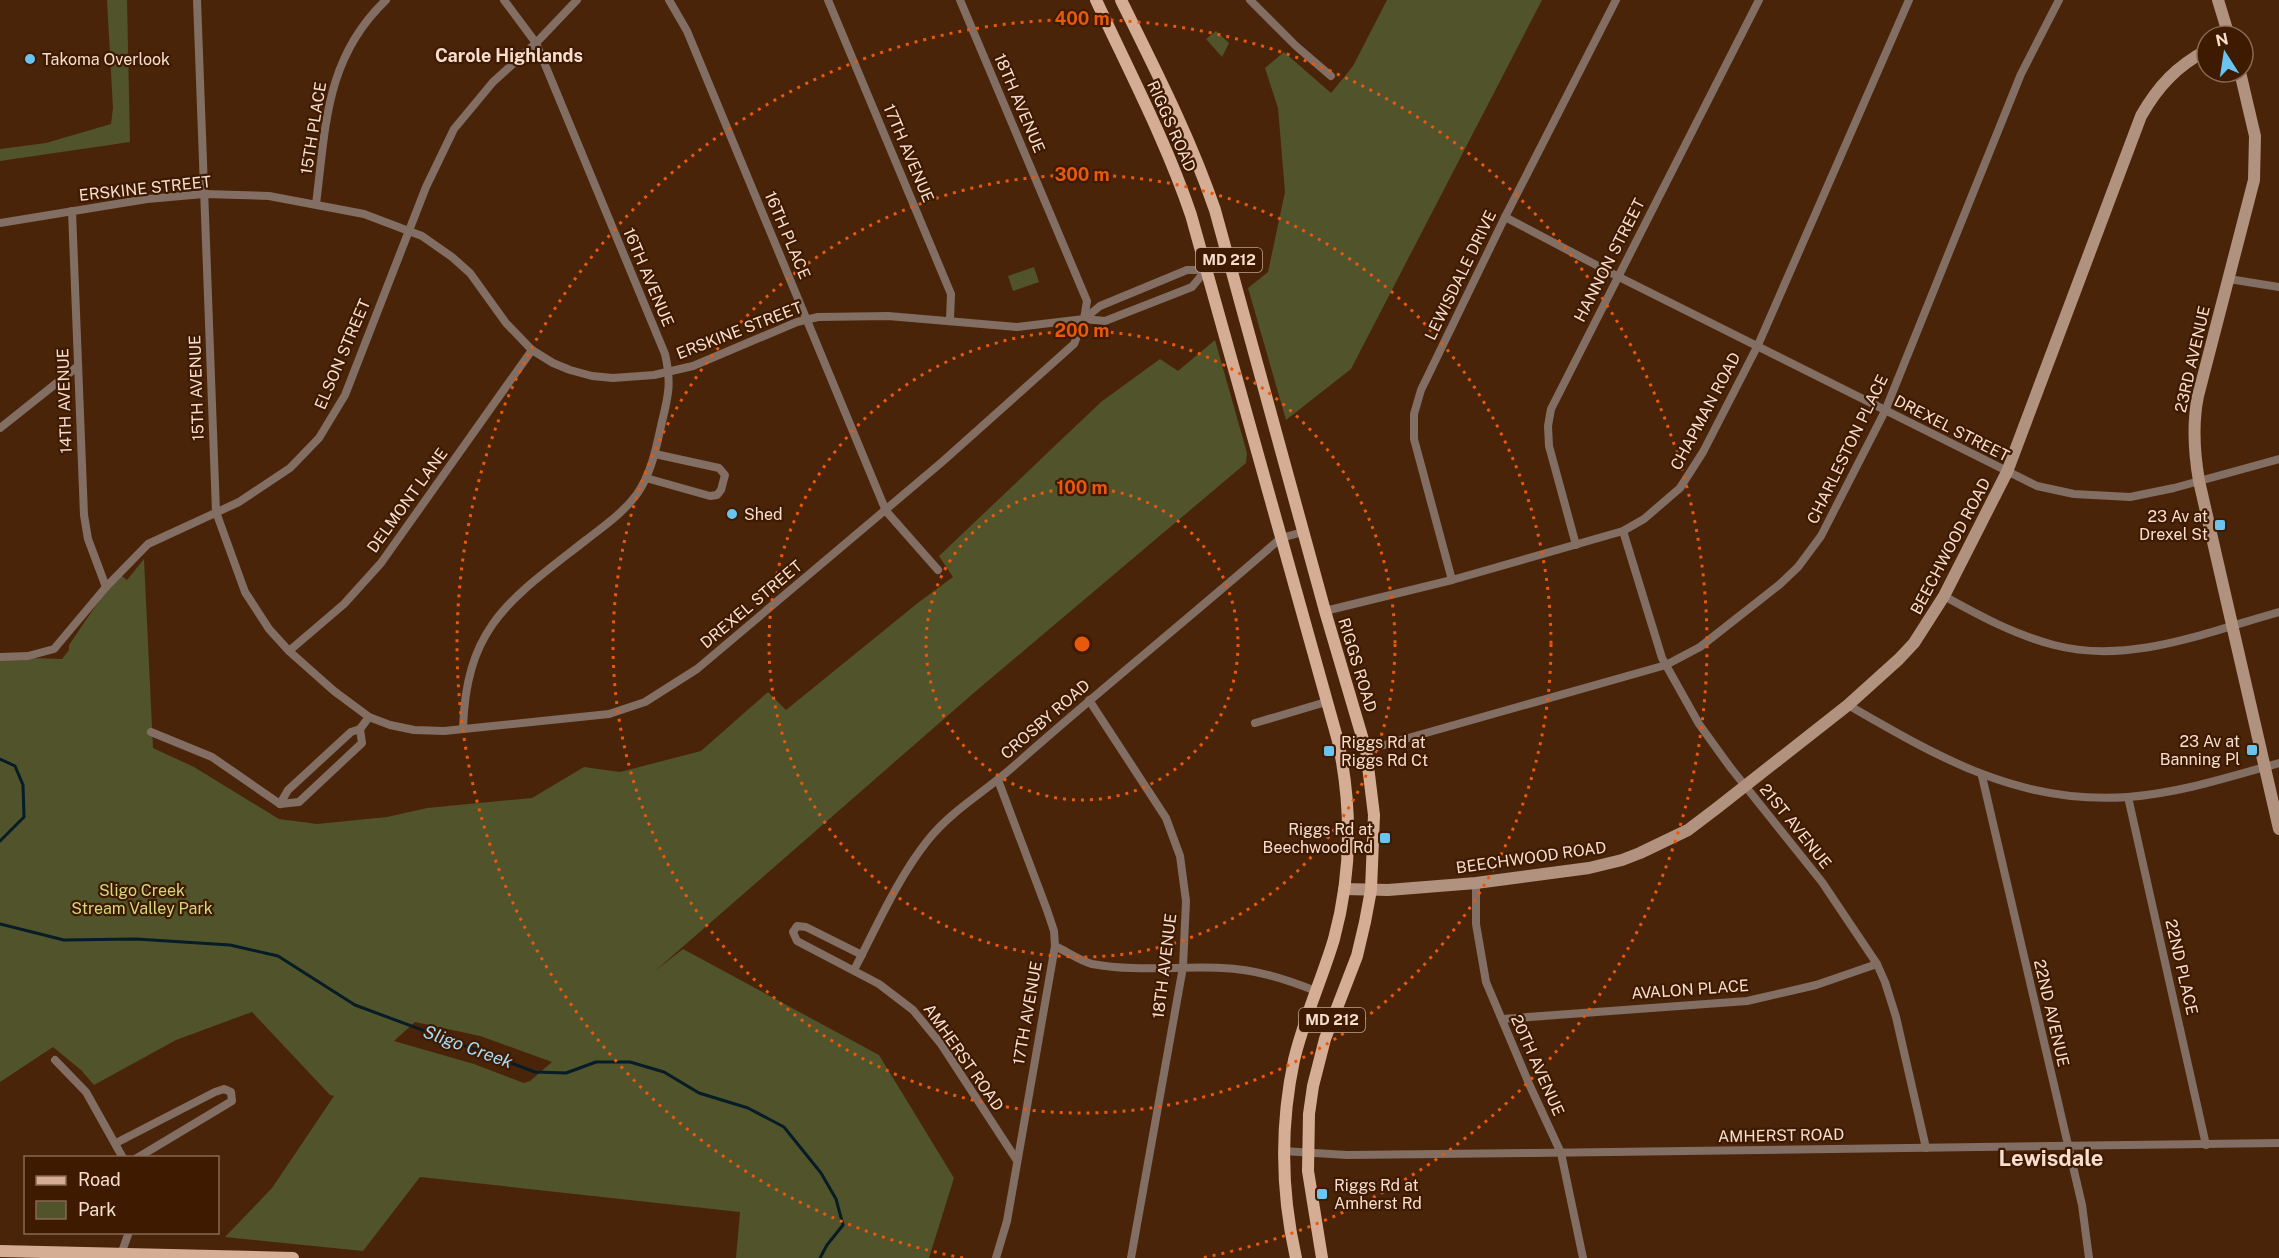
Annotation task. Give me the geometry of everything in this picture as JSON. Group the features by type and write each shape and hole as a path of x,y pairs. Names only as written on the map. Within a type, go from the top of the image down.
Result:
{"main road":[{"name":"RIGGS ROAD","path":"1096,0 1148,110 1181,187 1343,764 1349,844 1344,889 1334,937 1294,1063 1283,1151 1284,1198 1296,1258"},
{"name":"RIGGS ROAD","path":"1121,0 1172,104 1215,210 1325,611 1366,750 1374,815 1371,890 1357,956 1318,1059 1313,1086 1308,1152 1310,1189 1322,1258"},
{"path":"0,1251 121,1256 293,1258"}],"street":[{"name":"15TH AVENUE","path":"197,0 216,512 245,591 269,629 289,651 334,691 369,717"},
{"name":"15TH PLACE","path":"316,204 328,114 339,68 362,25 386,0"},
{"name":"16TH AVENUE","path":"462,729 468,678 476,653 495,620 509,603 530,584 621,512 638,492 655,454 670,386 665,354 536,43 504,0"},
{"name":"ELSON STREET","path":"0,657 28,656 54,648 106,587 148,544 258,491 307,453 327,427 345,395 409,230 454,129 492,82 536,43 577,0"},
{"name":"16TH PLACE","path":"669,0 687,31 886,511 938,570"},
{"name":"17TH AVENUE","path":"828,0 951,294 950,320"},
{"name":"18TH AVENUE","path":"960,0 1087,301 1084,319"},
{"path":"1250,0 1296,46 1331,76"},
{"name":"LEWISDALE DRIVE","path":"1452,580 1414,439 1414,414 1421,390 1505,217 1616,0"},
{"name":"HANNON STREET","path":"1576,545 1549,446 1548,426 1555,399 1759,0"},
{"name":"CHAPMAN ROAD","path":"1325,611 1452,580 1623,531 1664,503 1691,473 1758,345 1909,0"},
{"name":"CHARLESTON PLACE","path":"1366,750 1666,665 1700,648 1798,567 1832,518 1885,411 2021,74 2059,0"},
{"path":"2218,0 2225,24"},
{"name":"BEECHWOOD ROAD","path":"1344,889 1412,889 1476,883 1589,868 1622,860 1688,830 1883,675 1914,644 1944,597 2007,472 2142,116 2157,89 2167,78 2195,57"},
{"name":"23RD AVENUE","path":"2243,84 2253,120 2256,166 2252,194 2194,414 2194,448 2199,481 2279,829"},
{"name":"ERSKINE STREET","path":"0,223 147,199 204,194 269,196 364,214 422,236 452,256 470,273 506,323 532,350 553,363 592,376 630,378 693,366 807,319 862,315 950,320 1017,327 1084,319"},
{"name":"14TH AVENUE","path":"72,211 84,515 88,539 106,587"},
{"name":"DREXEL STREET","path":"1505,217 1617,276 2007,472 2051,489 2096,496 2148,494 2279,459"},
{"path":"1084,319 1100,306 1187,270 1206,270 1229,262"},
{"path":"1084,319 1105,321 1192,287 1206,270"},
{"path":"2229,279 2279,287"},
{"name":"DREXEL STREET","path":"369,717 390,725 414,730 462,729 596,716 621,711 645,702 697,669 886,511 1074,344 1084,319"},
{"name":"DELMONT LANE","path":"289,651 344,603 381,563 532,350"},
{"path":"0,428 78,366"},
{"path":"646,477 710,496 717,495 722,490 725,475 719,468 655,454"},
{"name":"21ST AVENUE","path":"1623,531 1635,575 1666,665 1699,724 1744,786 1822,882 1876,964 1885,982 1896,1017 1926,1148"},
{"name":"CROSBY ROAD","path":"854,970 904,874 929,838 956,811 998,780 1089,699 1281,538 1303,532"},
{"path":"1944,597 2029,638 2055,646 2080,650 2141,649 2279,612"},
{"name":"18TH AVENUE","path":"1089,699 1160,807 1176,844 1187,912 1183,967 1131,1258"},
{"path":"1255,723 1326,702"},
{"path":"1848,705 1921,748 1982,776 2040,791 2083,796 2128,797 2195,786 2279,763"},
{"path":"280,804 288,790 351,732 360,729 369,717"},
{"path":"151,732 212,757 280,804 299,802 362,743 360,729"},
{"name":"22ND AVENUE","path":"1982,776 2082,1205 2089,1258"},
{"name":"17TH AVENUE","path":"996,1258 1007,1221 1054,946 1054,932 1047,910 998,780"},
{"name":"22ND PLACE","path":"2128,797 2206,1145"},
{"name":"20TH AVENUE","path":"1476,883 1476,924 1482,969 1530,1086 1561,1153 1583,1258"},
{"name":"AMHERST ROAD","path":"862,956 806,927 797,926 792,932 797,941 888,990 913,1010 941,1044 1016,1159"},
{"path":"1054,946 1090,964 1164,969 1223,968 1274,976 1316,991"},
{"name":"AVALON PLACE","path":"1502,1019 1563,1012 1746,1001 1816,985 1876,964"},
{"path":"55,1060 86,1092 122,1156"},
{"path":"116,1143 215,1092 224,1089 231,1092 232,1101 140,1156"},
{"name":"AMHERST ROAD","path":"1283,1151 1347,1155 2279,1143"},
{"path":"121,1256 129,1234"}],"green space":[{"path":"107,0 127,0 130,142 0,161 0,149 46,143 111,124 113,108"},
{"path":"1387,0 1542,0 1351,369 1286,420 1248,288 1268,272 1285,192 1278,108 1265,68 1284,52 1331,93 1353,66"},
{"path":"1216,31 1229,43 1222,57 1206,39"},
{"path":"1034,267 1039,282 1013,291 1008,276"},
{"name":"Sligo Creek Stream Valley Park","path":"1215,340 1247,453 1246,463 976,691 655,971 683,949 879,1055 954,1178 929,1258 736,1258 740,1212 420,1177 363,1251 225,1237 272,1188 334,1096 330,1095 252,1012 176,1040 94,1085 81,1070 53,1047 0,1082 0,657 62,659 118,573 127,580 144,559 153,748 194,767 279,819 317,824 387,817 427,808 532,798 584,767 620,772 701,751 768,692 786,710 953,577 939,556 1101,402 1160,359 1178,371","holes":["415,1022 480,1036 552,1062 530,1081 524,1083 474,1064 394,1041"]}],"waterway":[{"name":"Sligo Creek","path":"0,759 15,766 23,785 24,817 0,841"},
{"name":"Sligo Creek","path":"0,924 64,940 136,939 230,945 278,956 355,1005 535,1072 566,1073 596,1062 630,1062 664,1072 699,1093 748,1108 784,1127 821,1173 836,1199 843,1225 820,1258"}],"place":[{"name":"Takoma Overlook","path":"30,59"},
{"name":"Shed","path":"732,514"},
{"name":"23 Av at Drexel St","path":"2220,525"},
{"name":"23 Av at Banning Pl","path":"2252,750"},
{"name":"Riggs Rd at Riggs Rd Ct","path":"1329,751"},
{"name":"Riggs Rd at Beechwood Rd","path":"1385,838"},
{"name":"Riggs Rd at Amherst Rd","path":"1322,1194"}],"district":[{"name":"Carole Highlands","path":"509,56"},
{"name":"Lewisdale","path":"2051,1158"}]}
